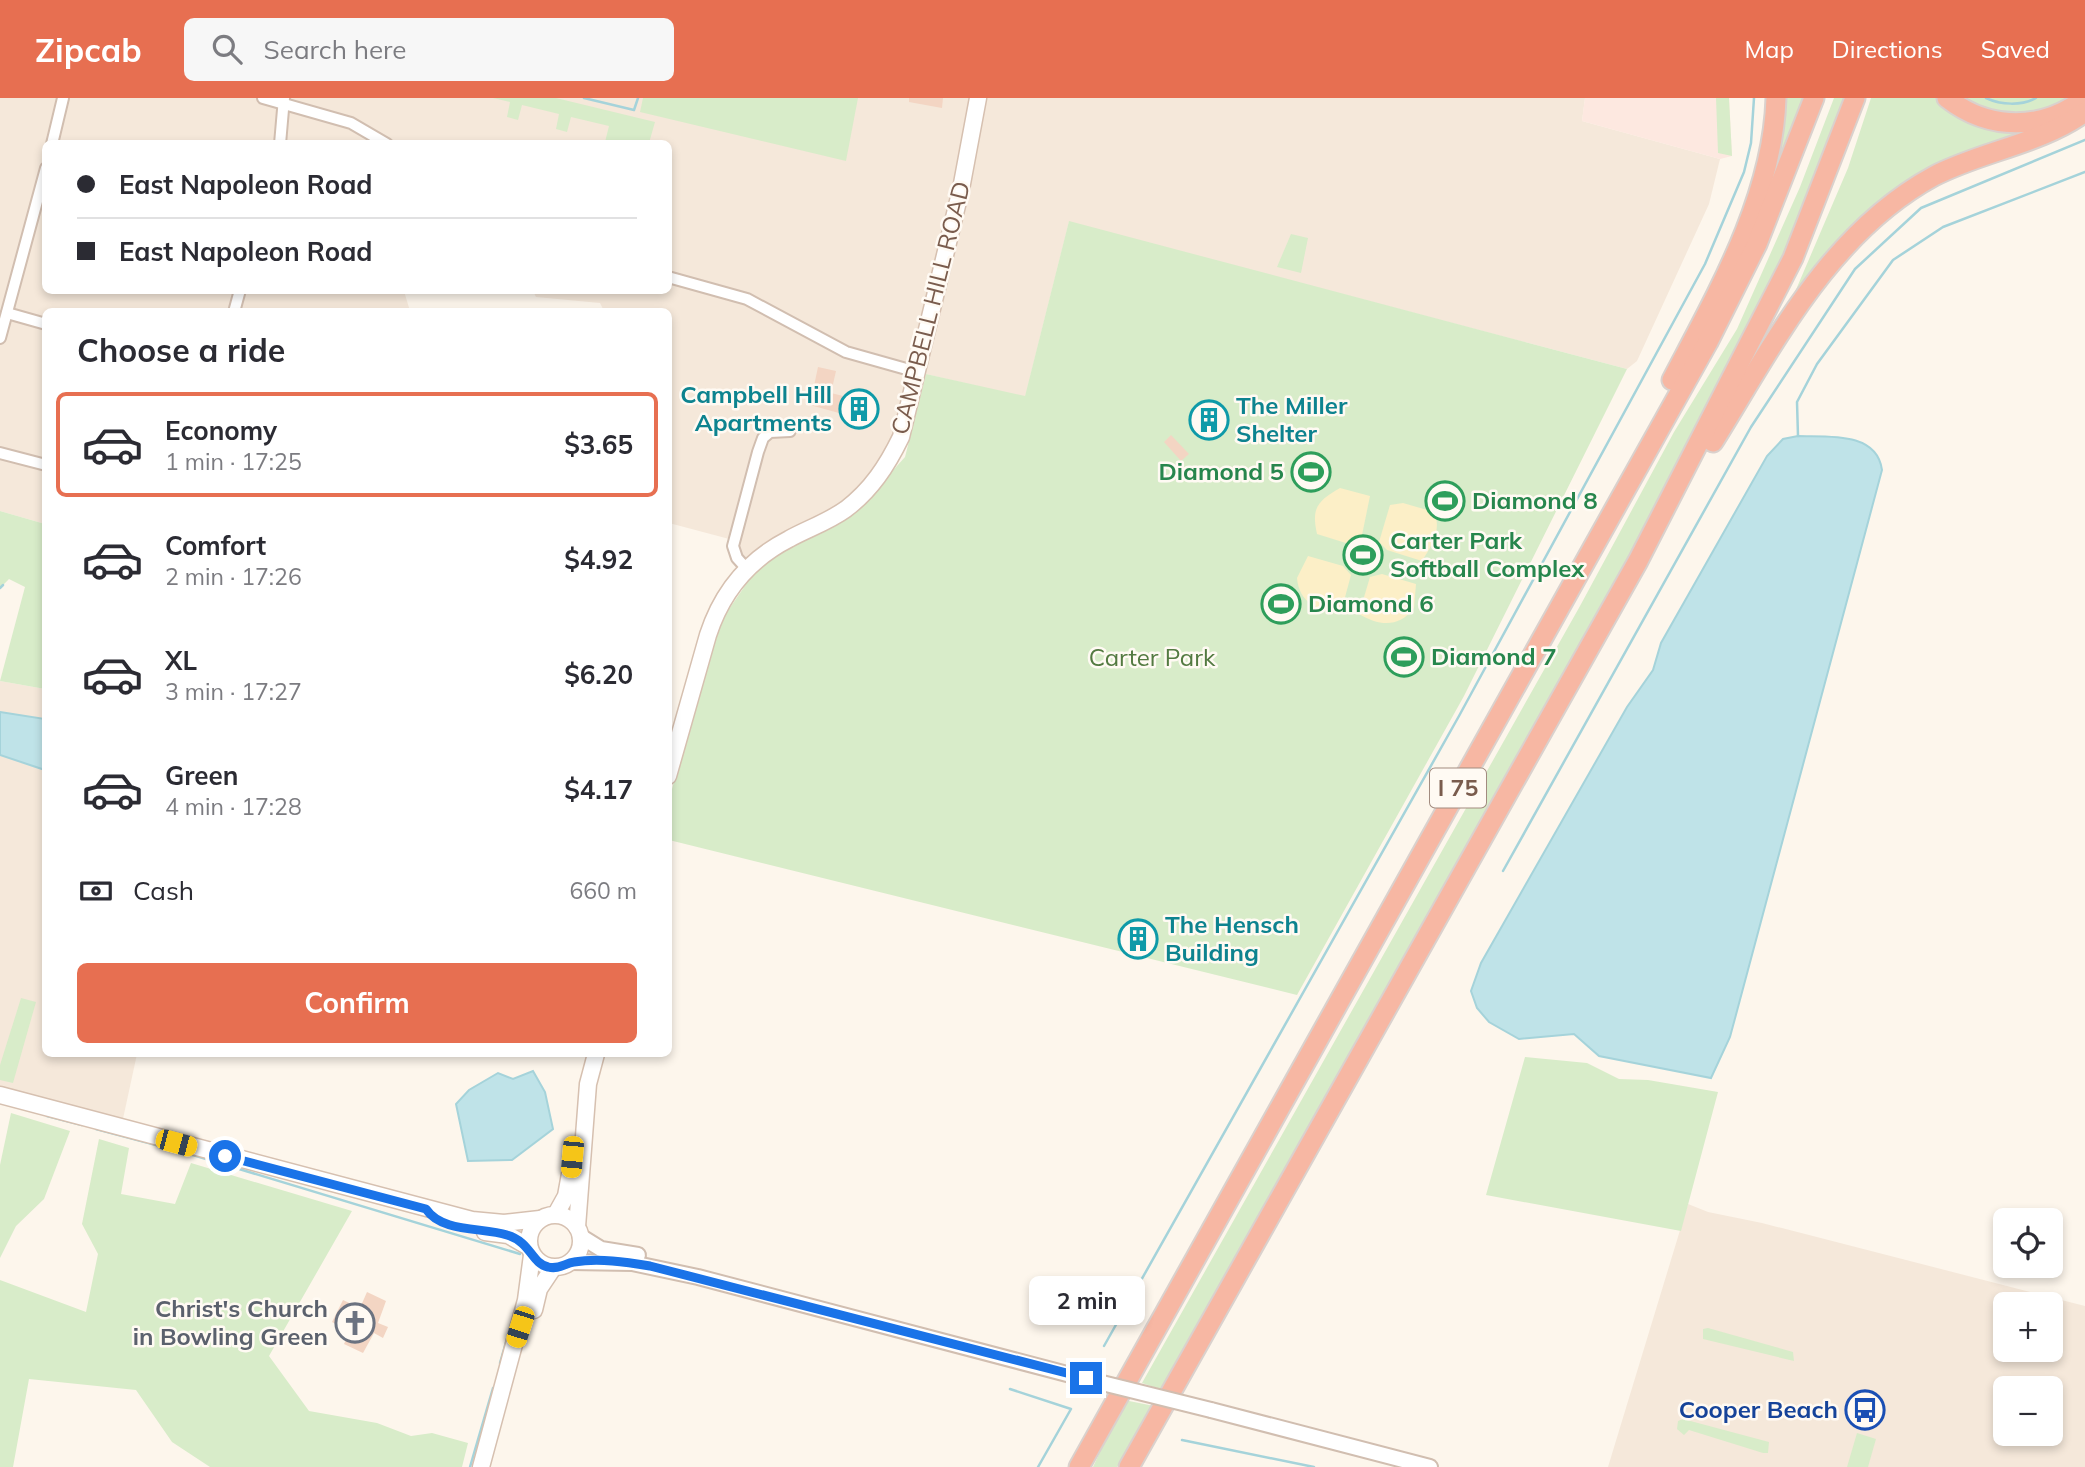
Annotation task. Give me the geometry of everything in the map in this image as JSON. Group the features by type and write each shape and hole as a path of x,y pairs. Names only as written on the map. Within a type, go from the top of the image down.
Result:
{"highway":[{"path":"1600,536 1640,443 1694,338 1746,225 1768,160 1776,98"},
{"name":"I 75","path":"1079,1467 1727,306 1783,182 1814,98"},
{"name":"I 75","path":"1129,1467 1638,561 1793,258 1855,98"},
{"path":"1947,98 1969,113 1995,121 2023,124 2063,113 2085,98"},
{"path":"1638,561 1803,300 1864,225 1896,199 1938,174 2049,131 2085,112"}],"main road":[{"name":"CAMPBELL HILL ROAD","path":"672,762 715,615 732,585 770,550 843,511 873,483 901,438 961,189 978,98"},
{"path":"426,1209 429,1214 449,1223 508,1235 531,1251 540,1264 553,1268 570,1262 579,1247 588,1084 595,1057"},
{"path":"481,1467 526,1300 531,1232 548,1217 568,1188 580,1098 588,1084"},
{"path":"0,1095 426,1209 489,1223 548,1217 567,1218 578,1232"},
{"path":"511,1359 523,1341 539,1289 553,1268"}],"street":[{"path":"53,140 63,98"},
{"path":"263,98 284,101 351,123 380,140"},
{"path":"280,140 284,101"},
{"path":"0,338 42,188"},
{"path":"672,278 747,299 846,352 917,372"},
{"path":"7,313 42,323"},
{"path":"747,569 737,558 733,546 758,452 763,438 770,432 790,431"},
{"path":"0,453 42,464"},
{"path":"578,1232 601,1249 660,1260 692,1272 698,1277"},
{"path":"570,1262 632,1263 698,1277 1430,1467"}],"shaded area":[{"path":"0,98 1585,98 1582,121 1720,159 1709,204 1637,361 1627,369 1069,222 1025,397 917,372 906,425 873,483 747,569 733,540 672,524 672,308 602,308 600,303 536,297 534,294 672,294 672,140 42,140 42,294 405,294 409,308 42,308 42,523 0,511"},
{"path":"1585,98 1729,98 1732,156 1720,159 1582,121"},
{"path":"0,681 42,688 42,1057 136,1057 121,1128 0,1095"},
{"path":"1688,1204 1708,1212 1762,1223 2031,1292 1993,1292 1993,1362 2063,1362 2063,1300 2085,1306 2085,1467 1608,1467"}],"green space":[{"path":"493,98 556,98 655,122 650,140 606,140 609,126 571,117 567,132 556,129 559,114 522,105 518,120 507,117 510,102"},
{"path":"643,98 858,98 846,161 640,112"},
{"path":"1716,98 1729,98 1732,156 1718,153"},
{"path":"1782,98 1803,98 1777,171 1772,170"},
{"path":"1834,98 1854,98 1755,335 1163,1390 1142,1383 1580,606 1674,432 1737,329 1800,187"},
{"path":"1871,98 1937,98 1951,110 2036,130 1934,170 1786,313 1848,168"},
{"path":"1962,98 2079,98 2042,116 1990,112"},
{"name":"Carter Park","path":"1069,221 1627,369 1464,696 1297,995 672,841 672,789 716,628 760,564 870,496 905,457 926,374 1025,396"},
{"path":"1291,234 1308,238 1301,273 1277,267"},
{"path":"0,511 42,523 42,688 0,681 25,587 9,579 0,588"},
{"path":"21,998 36,1002 13,1083 0,1080 0,1065"},
{"path":"1525,1057 1587,1063 1619,1079 1648,1080 1718,1092 1681,1231 1486,1195"},
{"path":"11,1113 70,1131 44,1199 16,1226 0,1258 0,1165"},
{"path":"99,1139 129,1148 121,1194 175,1204 191,1163 352,1211 269,1356 309,1411 377,1423 411,1436 432,1433 468,1443 462,1467 210,1467 172,1442 136,1390 29,1379 13,1467 0,1467 0,1280 86,1312 98,1254 82,1224"},
{"path":"1708,1328 1793,1352 1794,1361 1703,1339 1703,1329"},
{"path":"1124,1400 1154,1406 1117,1467 1093,1467"},
{"path":"1683,1419 1769,1442 1768,1453 1689,1430 1684,1435 1677,1429 1678,1421"},
{"path":"1857,1433 1876,1439 1868,1467 1847,1467"}],"sand":[{"path":"1340,488 1370,496 1361,540 1349,544 1317,534 1315,525 1316,511 1321,501"},
{"path":"1403,503 1434,512 1437,525 1435,537 1422,561 1387,550 1379,542 1390,505"},
{"path":"1308,556 1343,566 1351,575 1341,612 1317,607 1301,594 1297,578"},
{"path":"1382,574 1416,584 1414,608 1395,622 1381,623 1359,614 1370,577"}],"water":[{"path":"1798,436 1836,437 1861,442 1871,448 1878,457 1882,470 1730,1037 1711,1078 1599,1056 1574,1034 1519,1039 1489,1022 1477,1008 1471,991 1481,963 1627,707 1653,670 1661,643 1767,456 1783,439"},
{"path":"0,712 42,719 42,769 0,755"},
{"path":"533,1071 545,1092 553,1129 512,1160 468,1161 456,1104 469,1090 498,1073 513,1079"}],"building":[{"path":"909,98 943,98 942,108 909,102"},
{"path":"818,367 836,371 831,393 879,405 875,423 810,405"},
{"name":"The Miller Shelter","path":"1204,407 1222,426 1214,433 1196,414"},
{"path":"1171,435 1189,454 1181,461 1164,442"},
{"name":"The Hensch Building","path":"1125,925 1156,937 1153,950 1121,942"},
{"name":"Christ's Church in Bowling Green","path":"367,1292 386,1301 378,1323 388,1327 383,1338 374,1333 363,1353 344,1344 350,1331 332,1322 343,1300 360,1308"}],"waterway":[{"path":"584,98 634,110 638,98"},
{"path":"1104,1346 1459,716 1705,264 1744,172 1751,143 1754,98"},
{"path":"1986,98 2011,104 2036,98"},
{"path":"1503,871 1751,427 1855,269 1921,208 2085,140"},
{"path":"1798,436 1797,402 1817,364 1893,260 1943,227 2085,172"},
{"path":"0,588 3,585"},
{"path":"47,1116 82,1125"},
{"path":"96,1129 171,1149"},
{"path":"183,1152 520,1254"},
{"path":"500,1363 508,1335"},
{"path":"470,1467 493,1388"},
{"path":"1010,1389 1071,1409 1038,1467"},
{"path":"1182,1440 1314,1467"}],"place":[{"name":"Campbell Hill Apartments","path":"859,409"},
{"name":"The Miller Shelter","path":"1209,420"},
{"name":"Diamond 5","path":"1311,472"},
{"name":"Diamond 8","path":"1445,501"},
{"name":"Carter Park Softball Complex","path":"1363,555"},
{"name":"Diamond 6","path":"1281,604"},
{"name":"Diamond 7","path":"1404,657"},
{"name":"The Hensch Building","path":"1138,939"},
{"name":"Christ's Church in Bowling Green","path":"355,1323"},
{"name":"Cooper Beach","path":"1865,1410"}],"route":[{"path":"225,1156 426,1209 429,1214 439,1219 473,1230 508,1235 530,1247 537,1261 547,1267 561,1267 570,1262 595,1261 650,1266 1086,1378"}]}
